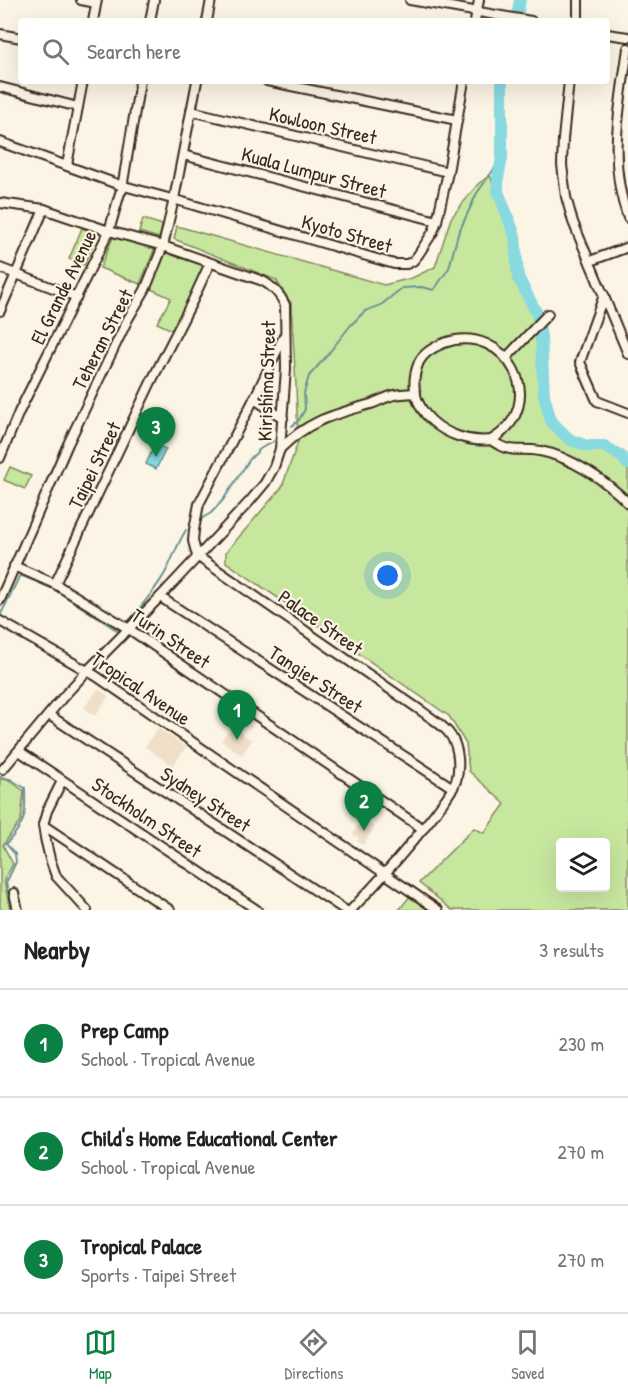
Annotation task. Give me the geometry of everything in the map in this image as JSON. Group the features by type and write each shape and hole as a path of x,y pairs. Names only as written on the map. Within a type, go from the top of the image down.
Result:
{"street":[{"path":"81,0 97,1 94,18"},
{"path":"151,18 154,0"},
{"path":"208,18 211,0"},
{"path":"410,0 512,18"},
{"path":"476,18 478,0"},
{"path":"578,0 578,18"},
{"path":"0,34 18,37"},
{"path":"610,35 628,38"},
{"path":"628,48 625,95 617,122 616,159 619,184 628,218"},
{"path":"67,165 82,84"},
{"name":"El Grande Avenue","path":"0,458 19,412 109,231 121,186 139,84"},
{"name":"Teheran Street","path":"0,600 68,444 128,319 145,290 162,246 174,199 196,84"},
{"path":"282,84 457,120"},
{"name":"Kyoto Street","path":"0,142 121,186 174,199 400,265 413,261 433,232 437,221 463,84"},
{"path":"569,84 563,130 563,176 566,197 570,214 628,354"},
{"path":"0,87 78,107"},
{"name":"Kowloon Street","path":"191,111 448,172"},
{"name":"Kuala Lumpur Street","path":"183,155 437,221"},
{"name":"Kirishima Street","path":"0,203 44,209 263,281 273,287 285,305 286,333 286,369 280,449 265,483 160,597 87,671 3,769"},
{"path":"0,310 44,209"},
{"path":"590,261 628,247"},
{"name":"Taipei Street","path":"55,584 210,263"},
{"path":"0,268 76,297"},
{"path":"604,296 580,362 597,400 628,413"},
{"path":"506,358 546,317"},
{"path":"196,556 194,530 199,504 286,333"},
{"path":"470,340 489,345 506,358 519,380 520,397 518,407 508,426 500,435 490,440 479,441 452,435 438,427 419,404 415,380 420,360 434,347 448,342 470,340"},
{"path":"280,449 303,429 323,418 372,404 393,395 416,393"},
{"path":"254,399 283,418"},
{"path":"490,440 511,450 541,451 589,471 628,503"},
{"name":"Palace Street","path":"196,556 423,712 446,729 452,737 458,757 457,780 453,788 386,874 351,910"},
{"name":"Turin Street","path":"14,566 55,584 129,629 423,829"},
{"name":"Tangier Street","path":"160,597 453,788"},
{"name":"Tropical Avenue","path":"0,621 87,671 438,910"},
{"name":"Sydney Street","path":"49,715 345,910"},
{"name":"Stockholm Street","path":"19,751 257,910"},
{"path":"62,781 47,811 43,825 56,876 87,910"},
{"path":"43,825 170,910"},
{"path":"14,893 18,910"}],"shaded area":[{"path":"98,689 109,696 95,716 84,708"},
{"path":"231,726 252,740 242,755 221,741"},
{"path":"158,728 186,747 173,766 145,747"},
{"path":"362,819 375,827 363,845 353,834"}],"green space":[{"path":"490,175 511,237 513,279 537,314 541,337 544,395 551,421 569,439 587,446 604,446 621,456 628,464 628,910 452,910 419,883 474,828 484,833 505,804 469,771 466,744 449,716 226,562 226,552 282,487 298,442 291,303 276,280 174,239 177,226 384,285 412,278 435,267 451,218 478,184"},
{"path":"143,219 163,225 159,238 139,232"},
{"path":"82,228 97,234 84,265 69,259"},
{"path":"113,237 155,248 140,284 100,268"},
{"path":"165,251 205,265 174,331 157,323 171,298 149,288"},
{"path":"10,467 31,476 25,489 4,480"},
{"path":"0,779 9,780 24,791 21,820 3,845 13,864 4,880 10,910 0,910"},
{"path":"410,896 428,910 399,910"}],"water":[{"path":"155,444 166,449 156,469 146,464"}],"waterway":[{"path":"517,18 520,0"},
{"path":"502,84 502,158 498,191 515,236 518,277 537,314 541,337 544,395 551,421 569,439 587,446 604,446 621,456 628,464"},
{"path":"292,426 299,420 305,409 304,393 309,376 365,311 381,305 402,288 421,287 434,290 449,268 458,234 477,193 502,158"},
{"path":"201,519 211,513 223,500 250,459 273,441"},
{"path":"128,622 161,580 186,530"},
{"path":"0,616 20,575 54,589 118,631"},
{"path":"0,777 10,779 25,788 23,819 18,830 6,844 15,854 16,862 6,883 12,910"}],"place":[{"name":"Tropical Palace","path":"156,457"},
{"name":"Prep Camp","path":"237,740"},
{"name":"Child's Home Educational Center","path":"364,831"}]}
